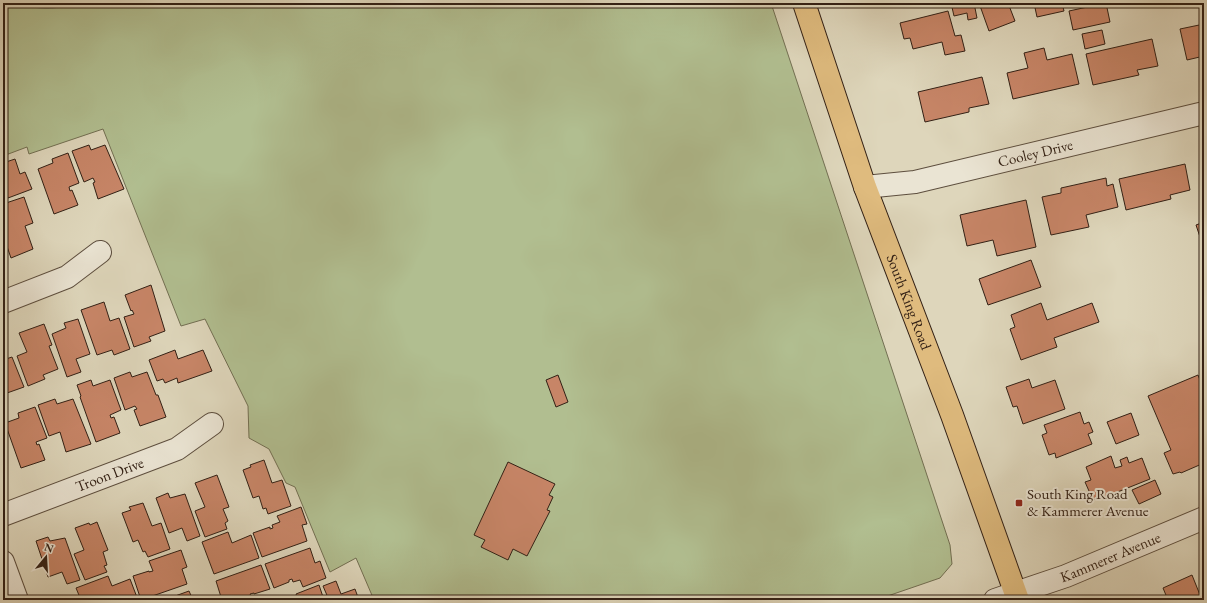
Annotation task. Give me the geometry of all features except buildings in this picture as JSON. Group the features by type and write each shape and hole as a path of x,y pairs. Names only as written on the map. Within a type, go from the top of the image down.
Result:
{"main road":[{"name":"South King Road","path":"804,3 865,188 952,415 1017,597"}],"street":[{"name":"Cooley Drive","path":"865,188 915,182 1204,113"},
{"path":"3,302 66,277 100,252"},
{"name":"Troon Drive","path":"3,516 178,450 212,424"},
{"name":"Kammerer Avenue","path":"995,600 1017,597 1204,518"},
{"path":"3,562 17,600"}],"green space":[{"path":"3,3 771,3 950,545 952,564 940,578 876,600 374,600 356,558 330,572 295,487 286,483 269,449 249,438 248,406 205,319 181,326 103,129 29,154 27,147 3,156"}],"water":[{"path":"7,3 74,3 66,6 41,8"}],"place":[{"name":"South King Road & Kammerer Avenue","path":"1019,503"}]}
